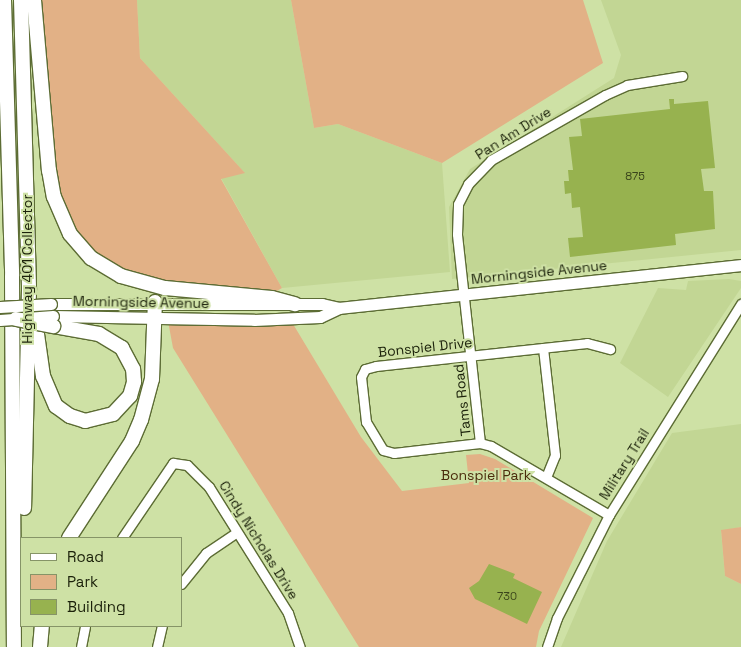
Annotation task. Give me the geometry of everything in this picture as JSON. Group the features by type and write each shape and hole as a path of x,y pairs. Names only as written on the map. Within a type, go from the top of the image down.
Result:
{"highway":[{"path":"4,0 12,276 14,647"},
{"name":"Highway 401 Collector","path":"21,0 29,290 23,537"},
{"path":"34,0 49,170 54,197 70,234 91,258 121,276 165,288 272,298 295,304"},
{"path":"16,319 53,321 99,334 122,348 134,369 134,382 130,396 113,414 85,421 70,416 48,393 29,290"},
{"path":"70,537 132,440 141,420 152,379 155,309"},
{"path":"20,627 20,647"},
{"path":"40,647 42,627"}],"main road":[{"name":"Morningside Avenue","path":"53,321 155,309 295,304 339,308 739,267"},
{"name":"Morningside Avenue","path":"0,307 51,304 155,309 254,320 320,317 339,308"},
{"path":"0,320 16,319"}],"street":[{"name":"Pan Am Drive","path":"464,295 457,234 458,204 476,172 491,160 605,95 627,85 682,76"},
{"name":"Tams Road","path":"464,295 480,443"},
{"name":"Military Trail","path":"547,647 557,618 609,515 741,304"},
{"name":"Bonspiel Drive","path":"609,515 496,448 480,443 394,453 383,450 366,422 361,382 362,373 369,367 587,343 610,348"},
{"path":"543,348 555,455 546,477"},
{"name":"Cindy Nicholas Drive","path":"123,537 176,462 187,465 205,481 288,613 300,647"},
{"path":"182,583 206,553 236,533"},
{"path":"80,647 85,627"},
{"path":"157,647 162,627"}],"shaded area":[{"path":"137,0 291,0 314,128 338,124 442,163 450,272 282,288 221,178 244,172 140,58"},
{"path":"601,0 741,0 741,250 452,279 449,207 470,169 614,78 621,55"},
{"path":"729,279 741,281 741,288 668,397 620,363 658,288 686,290 688,281"},
{"path":"741,424 741,527 721,531 725,576 741,584 741,647 561,647 607,541 672,433"}],"green space":[{"path":"39,0 137,0 140,58 245,173 221,179 282,288 268,296 162,281 120,270 83,242 61,202 54,171"},
{"path":"291,0 583,0 603,63 442,163 338,124 314,128"},
{"name":"Bonspiel Park","path":"168,321 293,324 361,437 402,491 469,483 466,455 480,454 495,459 593,518 539,631 536,647 359,647 173,348"},
{"path":"741,527 741,584 725,576 721,530"}],"building":[{"path":"669,99 674,99 674,104 708,101 715,168 701,169 704,191 713,191 715,229 675,234 676,245 570,257 568,238 583,237 580,207 572,208 571,193 565,194 564,181 569,181 568,170 573,170 569,137 582,136 580,119 670,109"},
{"path":"489,564 515,574 513,578 542,592 527,624 475,599 469,588 479,581"}]}
